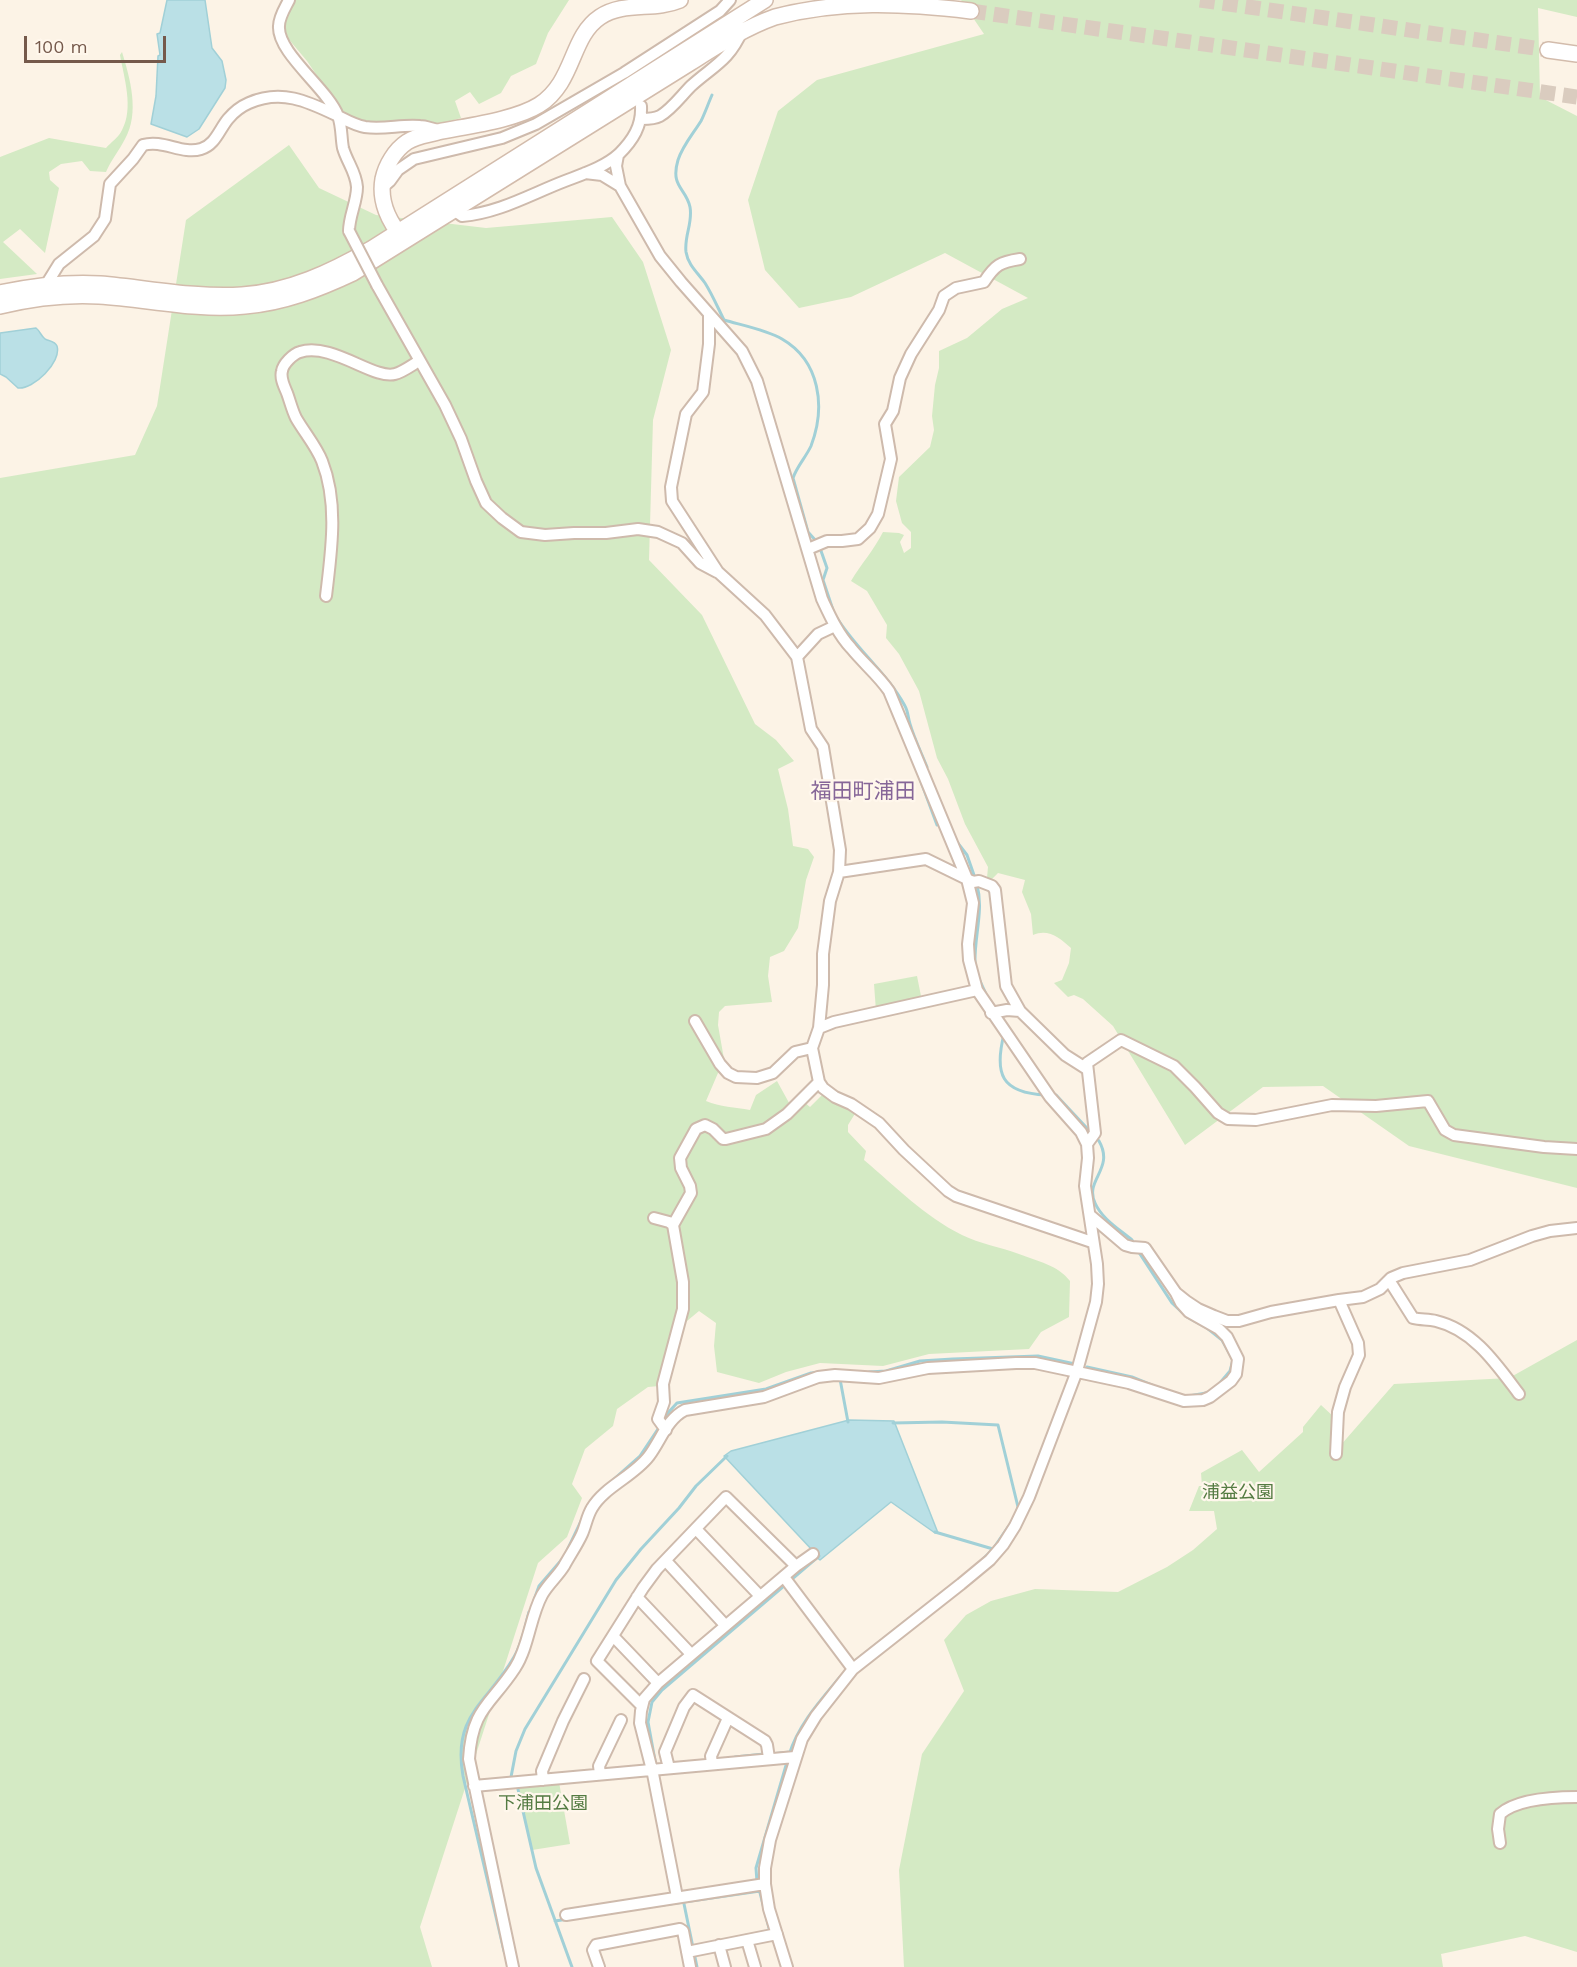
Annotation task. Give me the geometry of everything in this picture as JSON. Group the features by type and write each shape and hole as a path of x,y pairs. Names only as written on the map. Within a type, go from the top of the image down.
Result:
{"street":[{"path":"289,0 279,26 281,41 324,93 339,117 343,147 352,167 357,187 356,203 349,223 349,231 419,361 446,405 486,503 501,518 521,532 545,535 574,532 606,533 638,529 658,532 682,543 700,563 718,572"},
{"path":"401,236 388,216 382,188 388,165 402,146 419,136 525,111 547,99 563,81 584,34 593,22 613,10 652,7 680,0"},
{"path":"382,188 398,170 414,159 510,136 536,124 625,75 720,11 730,0"},
{"path":"0,293 46,290 197,307 246,306 280,301 329,285 353,273 401,236 765,0"},
{"path":"401,236 455,211 654,84 742,31 775,17 816,6 875,1 971,10"},
{"path":"642,119 649,120 662,115 700,78 720,65 736,47 742,31"},
{"path":"1548,50 1577,54"},
{"path":"0,306 46,290 59,264 94,236 105,219 110,184 133,159 143,144 154,142 182,149 200,149 213,142 228,119 244,105 262,98 290,97 366,128 420,126 441,131"},
{"path":"455,211 462,216 492,212 585,173 618,155 633,137 642,119 641,106"},
{"path":"618,155 617,174 620,186 660,256 742,351 757,381 815,546 822,599 835,626 849,647 889,691 973,880 968,944 969,960 977,990 996,1012 1005,1032 1049,1095 1081,1132 1091,1138"},
{"path":"585,173 602,175 620,186"},
{"path":"815,546 827,541 842,542 858,539 870,528 878,514 891,459 885,424 893,411 900,378 911,354 939,310 944,296 956,288 984,282 994,267 1005,261 1020,259"},
{"path":"709,315 709,344 703,392 686,414 671,487 674,507 718,572 765,615 796,657 811,729 823,747 840,850 839,872 830,902 823,954 819,1028 812,1048 819,1082 835,1097 851,1104 879,1123 904,1150 956,1196 1092,1242"},
{"path":"326,596 332,541 332,511 327,480 322,460 295,416 282,381 282,370 286,362 297,352 311,350 338,355 379,372 394,375 419,361"},
{"path":"796,657 818,634 835,626"},
{"path":"839,872 926,859 992,886 995,890 1006,986 1020,1011 1065,1055 1088,1069"},
{"path":"819,1028 834,1022 977,990"},
{"path":"996,1012 1020,1011"},
{"path":"695,1021 720,1064 728,1073 736,1077 758,1078 773,1073 795,1052 812,1048"},
{"path":"787,1967 773,1934 769,1909 760,1885 791,1757 816,1716 853,1669 961,1584 990,1560 1003,1545 1029,1497 1077,1371 1096,1302 1098,1284 1091,1216 1085,1186 1091,1138 1087,1063 1121,1040 1173,1066 1218,1113 1228,1119 1256,1120 1332,1105 1376,1106 1428,1101 1445,1131 1454,1135 1577,1149"},
{"path":"666,1430 658,1419 664,1402 663,1384 683,1309 684,1296 673,1226 691,1193 681,1168 680,1158 696,1129 705,1125 726,1139 766,1129 787,1114 819,1082"},
{"path":"513,1967 474,1786 469,1759 470,1740 481,1711 515,1667 522,1654 542,1594 560,1573 582,1535 592,1507 648,1457 674,1416 685,1410 764,1397 818,1377 835,1375 879,1378 928,1368 1035,1363 1129,1383 1184,1401 1193,1402 1210,1397 1231,1381 1236,1374 1238,1359 1227,1337 1219,1329 1190,1312 1181,1303 1147,1251 1125,1245 1091,1216"},
{"path":"654,1218 669,1222 673,1226"},
{"path":"1176,1293 1198,1309 1227,1321 1255,1318 1271,1312 1371,1295 1389,1280 1403,1273 1470,1260 1532,1236 1577,1228"},
{"path":"1389,1280 1413,1318 1434,1320 1468,1336 1499,1366 1519,1394"},
{"path":"1336,1454 1338,1412 1345,1387 1359,1354 1358,1343 1339,1300"},
{"path":"642,1706 597,1661 637,1598 666,1561 726,1497 796,1566"},
{"path":"696,1528 760,1596"},
{"path":"681,1896 659,1767 640,1723 642,1706 649,1692 658,1683 760,1596 787,1581 796,1566 813,1554"},
{"path":"666,1561 725,1625"},
{"path":"787,1581 853,1669"},
{"path":"637,1598 691,1654"},
{"path":"613,1636 658,1683"},
{"path":"542,1777 563,1720 584,1679"},
{"path":"659,1767 684,1707 693,1695 765,1741 769,1755"},
{"path":"712,1761 728,1718"},
{"path":"600,1771 621,1720"},
{"path":"474,1786 542,1777 769,1755 791,1757"},
{"path":"1500,1843 1498,1829 1500,1814 1509,1806 1558,1797 1577,1797"},
{"path":"566,1915 760,1885"},
{"path":"599,1967 593,1950 596,1945 681,1929 691,1951 690,1967"},
{"path":"691,1951 773,1934"},
{"path":"747,1940 755,1967"},
{"path":"719,1945 725,1967"}],"green space":[{"path":"294,0 569,0 548,33 536,64 511,76 501,93 479,104 470,92 455,101 461,118 435,125 367,123 343,114 307,61 286,36 285,18"},
{"path":"961,0 1577,0 1577,17 1538,8 1540,97 1577,116 1577,1188 1409,1146 1323,1086 1263,1087 1185,1145 1113,1026 1083,999 1074,995 1068,997 1054,983 1062,980 1069,963 1071,948 1049,933 1033,935 1031,914 1022,892 1025,880 998,873 991,880 987,878 988,867 965,824 948,779 937,758 919,691 899,654 886,638 887,625 867,591 851,581 883,532 904,535 900,542 904,553 911,548 911,532 902,523 896,501 899,477 930,447 934,430 932,416 939,368 939,351 967,338 1002,309 1028,298 945,253 851,297 799,308 765,270 748,200 778,111 817,80 984,34"},
{"path":"122,52 133,107 130,129 123,143 106,172 90,171 82,161 61,164 49,172 50,180 59,188 45,253 20,229 3,242 37,274 0,279 0,157 49,138 106,148 121,133 126,121 128,103 120,55"},
{"path":"289,145 319,188 376,215 486,228 612,217 643,262 671,350 653,420 649,560 702,615 755,724 776,740 794,761 778,769 788,809 793,846 808,849 814,857 806,880 798,928 784,951 770,957 768,976 772,1002 725,1006 719,1012 718,1025 724,1059 706,1101 750,1110 756,1095 777,1081 793,1110 804,1102 810,1107 823,1094 856,1112 848,1125 848,1132 866,1151 864,1160 911,1200 948,1227 969,1238 1040,1261 1060,1271 1070,1281 1069,1317 1041,1332 1029,1349 929,1354 883,1366 820,1363 786,1372 759,1383 717,1372 714,1346 716,1323 699,1311 669,1336 659,1386 648,1387 617,1409 613,1426 585,1449 572,1484 582,1498 567,1537 538,1563 420,1927 432,1967 0,1967 0,478 135,455 157,406 186,220"},
{"path":"917,976 922,1001 876,1011 874,984"},
{"name":"浦益公園","path":"1577,1340 1577,1952 1525,1936 1441,1954 1443,1967 904,1967 899,1870 922,1754 964,1691 944,1640 966,1615 991,1601 1035,1589 1118,1592 1167,1567 1193,1550 1217,1529 1214,1511 1189,1511 1199,1486 1202,1486 1201,1473 1242,1450 1259,1472 1303,1432 1303,1427 1321,1405 1335,1418 1333,1454 1394,1384 1509,1378"},
{"name":"下浦田公園","path":"559,1782 570,1844 532,1850 518,1785"}],"water":[{"path":"167,0 205,0 212,48 222,61 226,80 225,88 199,129 187,137 151,124 156,96 158,56 160,55 157,34 160,33"},
{"path":"36,328 45,339 56,344 55,360 38,380 31,385 18,388 0,374 0,333"},
{"path":"849,1420 894,1421 938,1533 891,1502 820,1560 724,1456 731,1451"}],"waterway":[{"path":"712,95 701,121 683,149 676,169 677,182 690,207 686,252 694,269 708,287 724,320 762,330 782,339 795,348 812,372 818,401 816,431 811,446 793,478 808,532 817,542"},
{"path":"820,548 827,568 823,580 833,610"},
{"path":"837,618 890,683 905,706 927,767 925,769"},
{"path":"920,779 937,825"},
{"path":"957,842 967,855 975,878"},
{"path":"975,964 980,904 977,885"},
{"path":"979,979 985,992"},
{"path":"1004,1034 1000,1060 1004,1079 1019,1090 1046,1095"},
{"path":"1053,1095 1056,1095 1099,1141 1104,1159 1093,1188 1095,1203 1106,1219 1135,1245"},
{"path":"1138,1251 1172,1303 1187,1317 1222,1340 1233,1360 1230,1371 1219,1384"},
{"path":"869,1372 886,1371 920,1361 953,1359 1038,1356 1075,1364"},
{"path":"1087,1367 1132,1377 1154,1386"},
{"path":"665,1416 677,1403 766,1389 811,1373 830,1371"},
{"path":"840,1379 848,1422"},
{"path":"1189,1396 1206,1393"},
{"path":"893,1423 942,1422 998,1425 1018,1507 1016,1513"},
{"path":"614,1479 640,1456 658,1429"},
{"path":"515,1779 511,1777 516,1751 525,1729 616,1580 696,1486 727,1456"},
{"path":"534,1600 539,1586 564,1557 583,1517"},
{"path":"983,1559 1008,1527"},
{"path":"935,1532 993,1549"},
{"path":"656,1766 648,1722 652,1702 662,1690 819,1556"},
{"path":"855,1661 957,1581"},
{"path":"504,1951 463,1776 461,1755 467,1723 517,1652 529,1612"},
{"path":"789,1755 804,1723 840,1677"},
{"path":"771,1754 790,1752"},
{"path":"735,1757 764,1754"},
{"path":"757,1882 756,1868 787,1762"},
{"path":"517,1785 536,1868 572,1967"},
{"path":"759,1889 770,1932"},
{"path":"663,1905 760,1891"},
{"path":"683,1899 697,1967"},
{"path":"555,1921 568,1919"}],"tunnel":[{"path":"1200,0 1548,50"},
{"path":"971,11 1577,97"}],"district":[{"name":"福田町浦田","path":"863,792"}]}
